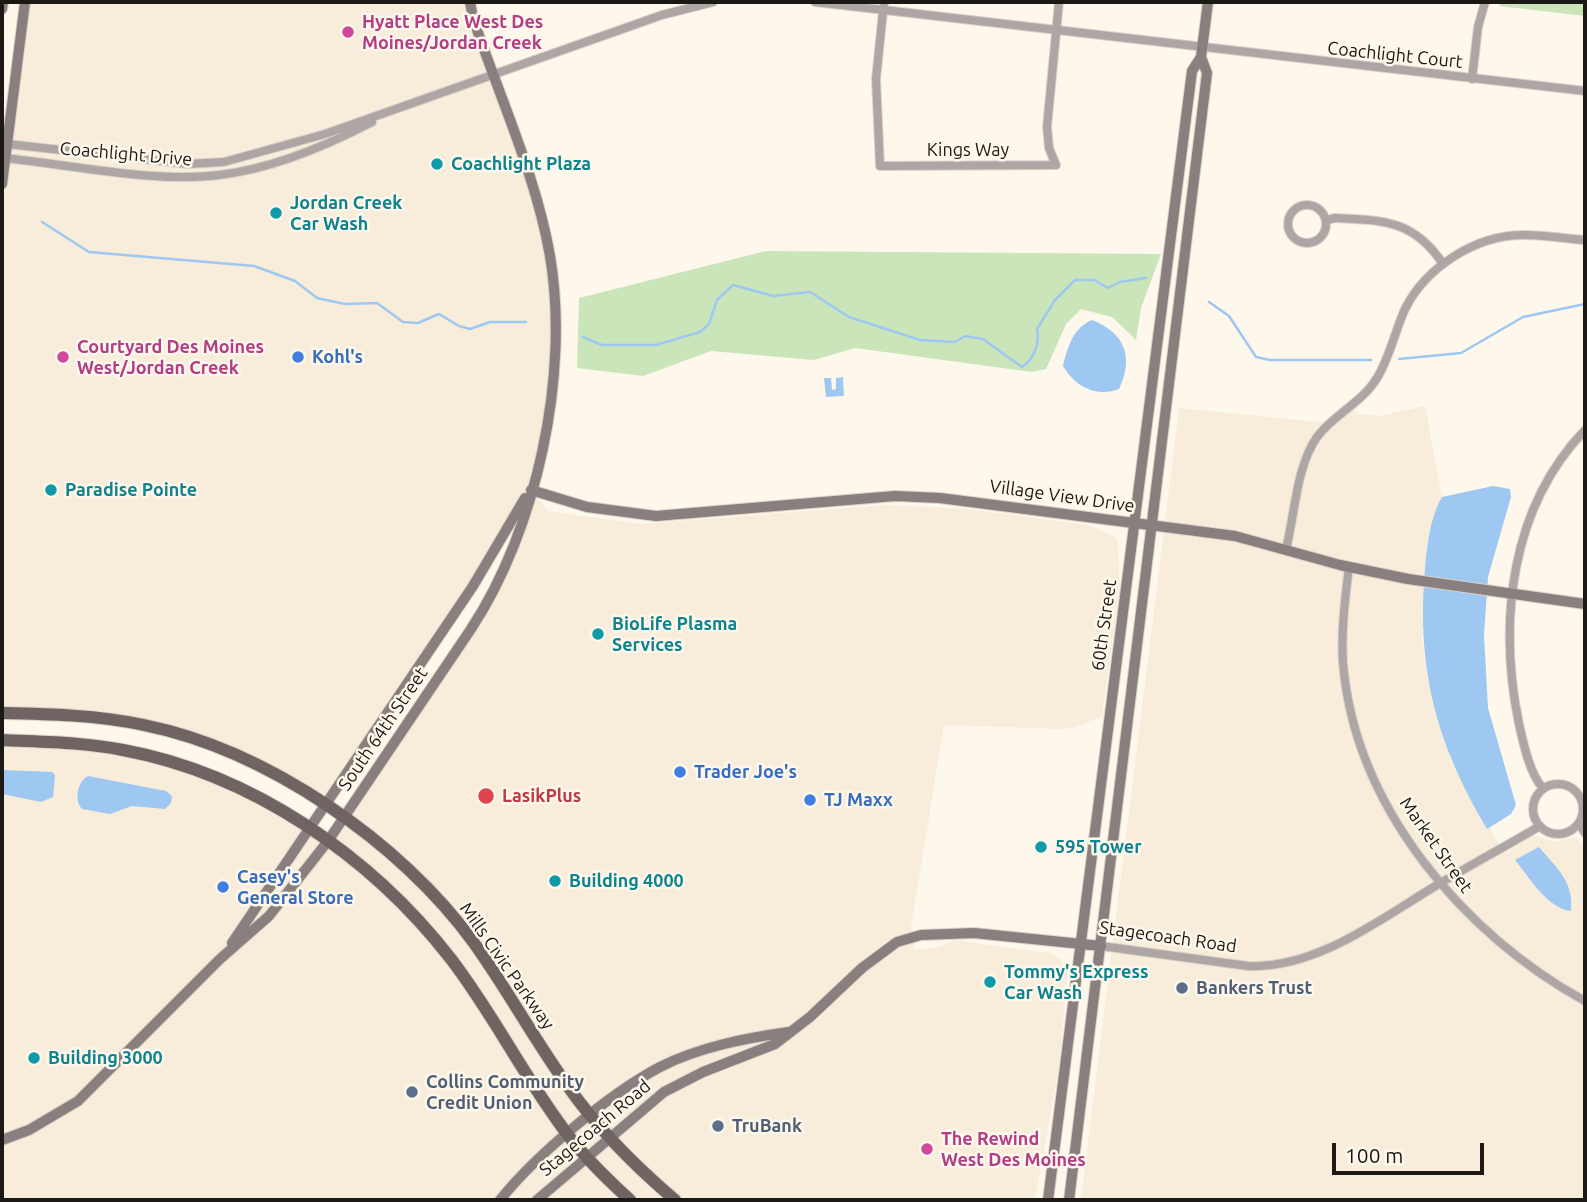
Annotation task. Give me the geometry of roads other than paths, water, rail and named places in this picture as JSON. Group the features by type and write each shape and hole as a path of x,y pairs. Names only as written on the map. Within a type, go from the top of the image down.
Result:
{"main road":[{"name":"Mills Civic Parkway","path":"2,713 91,717 147,725 236,757 343,818 402,863 450,913 494,972 568,1087 610,1139 676,1200"},
{"path":"2,740 107,747 174,762 233,785 328,841 373,875 450,959 567,1135 631,1200"}],"street":[{"path":"2,9 3,2"},
{"path":"2,184 25,2"},
{"name":"South 64th Street","path":"2,1140 29,1130 78,1101 220,959 269,916 328,841 489,601 508,561 531,490 551,403 555,360 553,286 539,207 492,76 470,2"},
{"name":"Coachlight Drive","path":"8,144 188,163 224,162 325,134 662,15 713,2"},
{"path":"815,2 883,6 1201,53"},
{"path":"1056,32 1059,2"},
{"name":"60th Street","path":"1048,1200 1083,944 1192,71 1201,53 1208,2"},
{"path":"1472,79 1478,27 1485,2"},
{"name":"Kings Way","path":"883,6 876,79 880,166 1056,165 1049,148 1047,127 1056,32"},
{"name":"60th Street","path":"1069,1200 1207,73 1201,53"},
{"name":"Coachlight Court","path":"1201,53 1585,92"},
{"name":"Coachlight Drive","path":"5,158 184,177 221,175 329,144 399,108"},
{"path":"1300,206 1316,206 1327,220 1324,235 1313,243 1298,242 1288,229 1290,216 1300,206"},
{"path":"1327,220 1335,218 1394,222 1422,239 1443,264"},
{"path":"1286,550 1303,467 1311,447 1328,423 1369,391 1383,368 1406,308 1425,281 1443,264 1467,249 1499,238 1531,235 1585,240"},
{"path":"1543,788 1521,731 1512,686 1508,642 1511,594 1522,541 1540,496 1559,462 1585,430"},
{"name":"South 64th Street","path":"220,959 473,586 531,490"},
{"name":"Village View Drive","path":"531,490 587,507 638,515 671,515 895,496 961,500 1235,537 1349,567 1408,579 1585,604"},
{"name":"Market Street","path":"1349,567 1342,629 1343,664 1362,747 1392,813 1472,920 1533,970 1585,1001"},
{"path":"1564,784 1582,792 1584,807 1579,824 1563,834 1546,832 1539,827 1533,812 1533,803 1543,788 1564,784"},
{"path":"1579,824 1585,833"},
{"name":"Stagecoach Road","path":"537,1200 664,1092 702,1072 775,1044 883,951 909,939 932,934 974,933 1101,946 1248,966 1269,965 1354,936 1539,827"},
{"name":"Stagecoach Road","path":"500,1200 591,1115 660,1067 694,1053 792,1032"}],"water":[{"path":"1092,320 1112,332 1124,347 1126,367 1119,389 1103,392 1087,388 1073,379 1063,366 1069,345 1076,333"},
{"path":"843,377 844,396 826,397 824,378 831,378 832,390 836,389 836,378"},
{"path":"1493,486 1510,489 1511,497 1488,577 1484,635 1488,708 1516,805 1511,814 1487,829 1455,766 1434,704 1427,673 1423,605 1430,532 1442,497"},
{"path":"2,770 52,772 55,775 53,797 41,802 2,794"},
{"path":"88,776 166,791 172,796 171,803 165,809 132,806 110,814 82,809 78,801 78,791 81,782"},
{"path":"1539,847 1567,883 1571,911 1555,905 1547,898 1515,860"}],"waterway":[{"path":"42,222 89,252 254,266 295,281 317,298 345,304 377,303 403,322 418,323 439,314 470,329 490,322 526,322"},
{"path":"583,337 602,345 656,345 700,332 709,324 717,300 733,285 773,296 810,292 849,317 920,340 955,342 965,336 983,339 1022,367 1030,360 1035,350 1037,329 1055,300 1075,280 1094,280 1108,288 1120,282 1146,278"},
{"path":"1209,302 1229,316 1256,357 1270,360 1371,360"},
{"path":"1399,359 1461,353 1523,317 1585,304"}],"place":[{"name":"Hyatt Place West Des Moines/Jordan Creek","path":"348,32"},
{"name":"Coachlight Plaza","path":"437,164"},
{"name":"Jordan Creek Car Wash","path":"276,213"},
{"name":"Courtyard Des Moines West/Jordan Creek","path":"63,357"},
{"name":"Kohl's","path":"298,357"},
{"name":"Paradise Pointe","path":"51,490"},
{"name":"BioLife Plasma Services","path":"598,634"},
{"name":"Trader Joe's","path":"680,772"},
{"name":"LasikPlus","path":"486,796"},
{"name":"TJ Maxx","path":"810,800"},
{"name":"595 Tower","path":"1041,847"},
{"name":"Building 4000","path":"555,881"},
{"name":"Casey's General Store","path":"223,887"},
{"name":"Tommy's Express Car Wash","path":"990,982"},
{"name":"Bankers Trust","path":"1182,988"},
{"name":"Building 3000","path":"34,1058"},
{"name":"Collins Community Credit Union","path":"412,1092"},
{"name":"TruBank","path":"718,1126"},
{"name":"The Rewind West Des Moines","path":"927,1149"}]}
